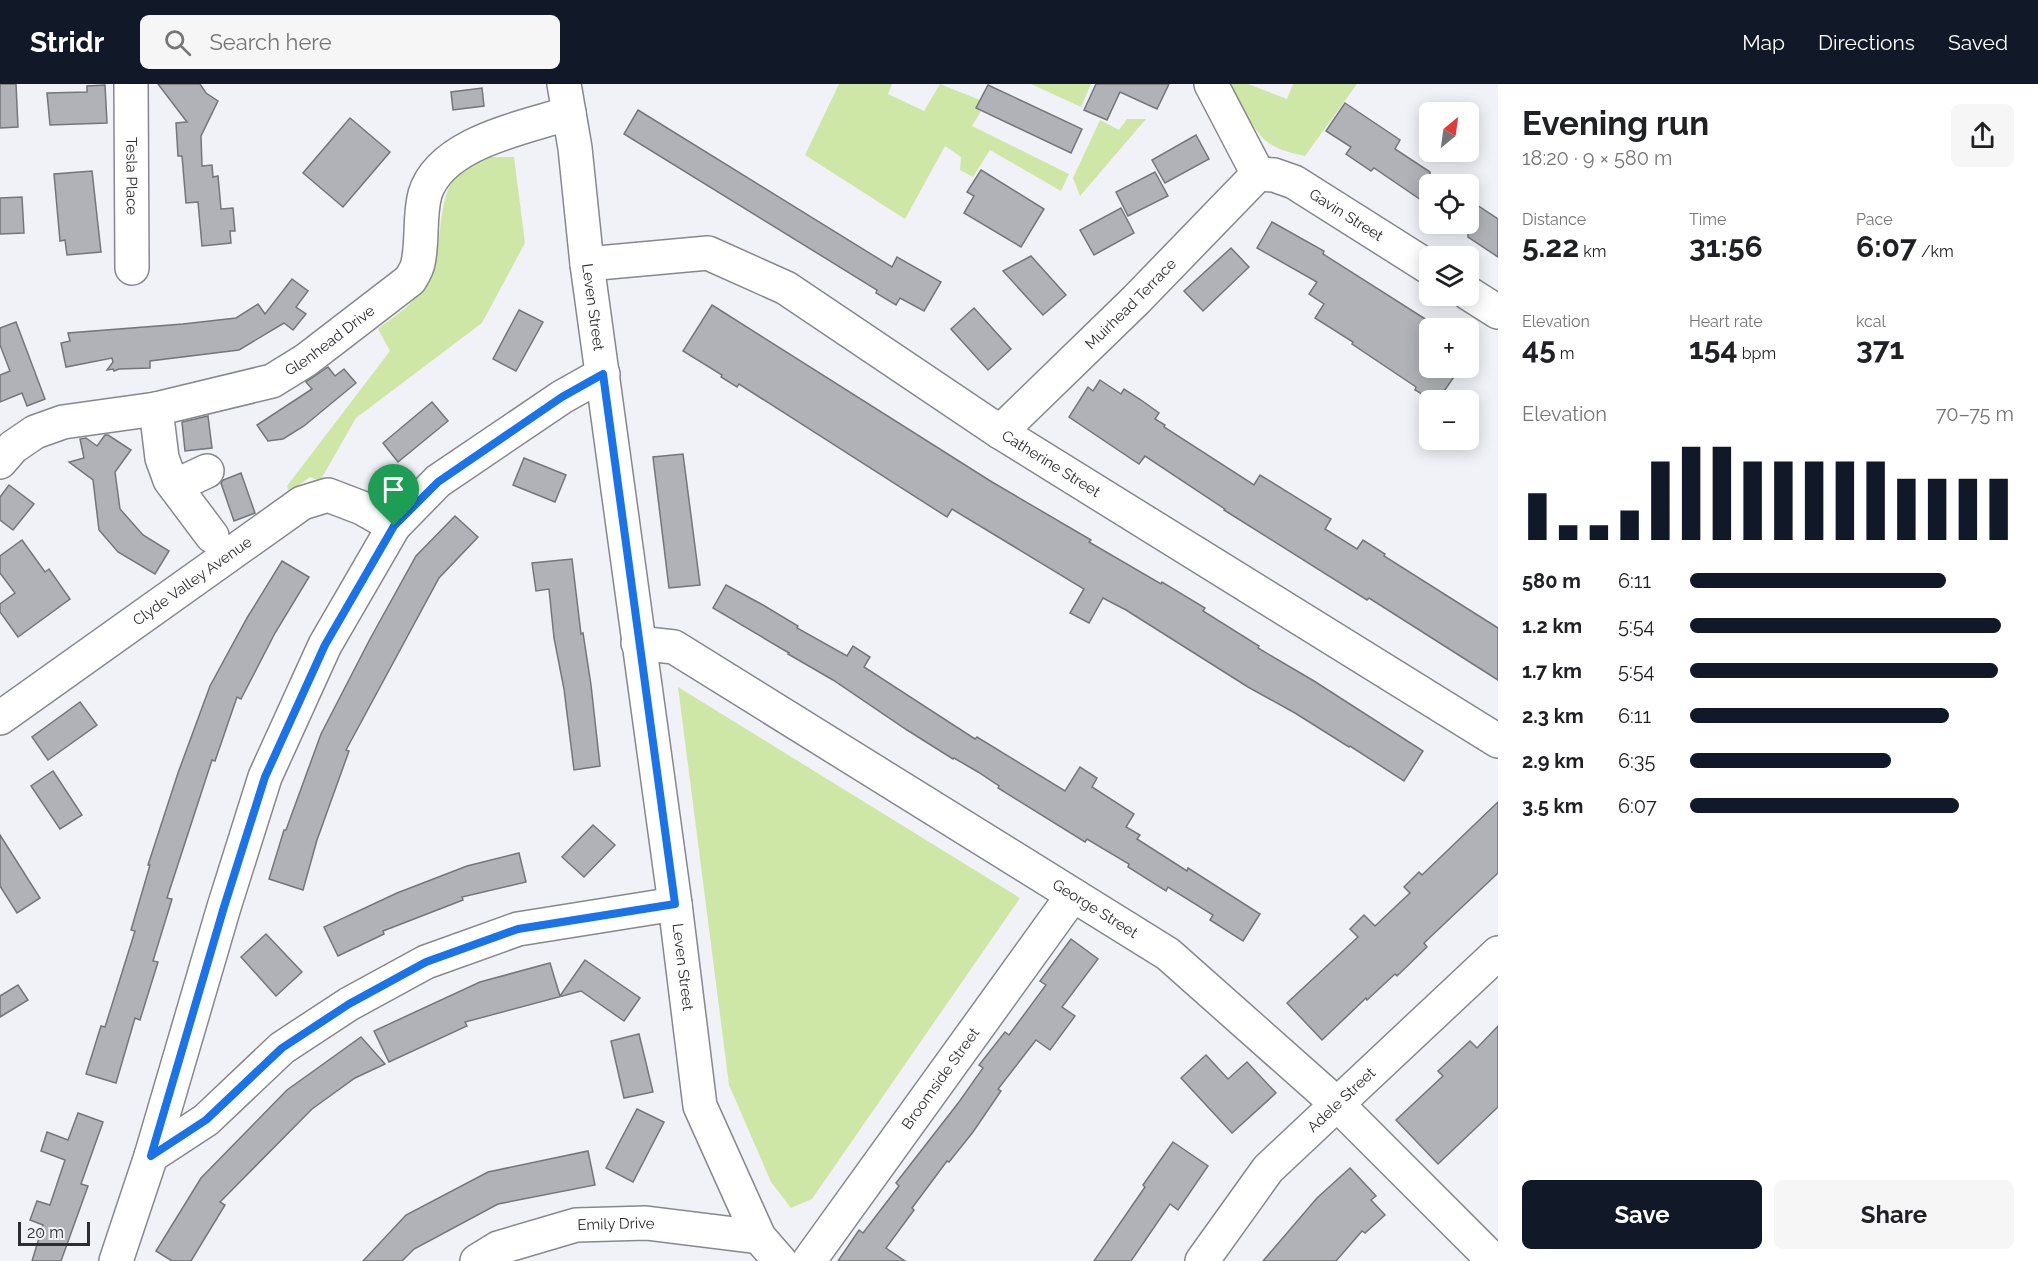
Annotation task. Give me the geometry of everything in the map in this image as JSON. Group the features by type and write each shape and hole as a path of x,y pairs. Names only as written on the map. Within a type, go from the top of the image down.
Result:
{"street":[{"name":"Tesla Place","path":"131,84 132,268"},
{"path":"1211,84 1258,174"},
{"name":"Leven Street","path":"566,99 575,148 587,264 675,904 700,1106 759,1237 780,1261"},
{"name":"Glenhead Drive","path":"0,462 13,447 35,432 63,422 156,409 272,381 306,360 410,280 418,264 425,194 438,171 454,156 477,143 566,99"},
{"name":"Gavin Street","path":"1258,174 1274,175 1294,182 1419,261"},
{"name":"Muirhead Terrace","path":"1000,432 1136,300 1258,174"},
{"name":"Catherine Street","path":"587,264 708,253 786,288 1000,432 1498,741"},
{"path":"1479,300 1498,312"},
{"path":"116,1261 151,1156 265,777 325,645 394,526 438,482 562,397 603,374"},
{"path":"156,409 162,459 170,480 212,536"},
{"path":"175,486 207,471"},
{"name":"Clyde Valley Avenue","path":"0,718 302,503 328,495 362,508 394,526"},
{"name":"George Street","path":"638,643 674,647 1168,954 1337,1104 1494,1261"},
{"name":"Broomside Street","path":"809,1261 1073,895"},
{"path":"151,1156 206,1120 282,1048 349,1004 426,962 518,929 675,904"},
{"name":"Adele Street","path":"1202,1261 1268,1169 1498,952"},
{"name":"Emily Drive","path":"477,1261 498,1248 576,1225 646,1223 759,1237"}],"green space":[{"path":"839,84 892,84 888,94 924,111 940,84 980,100 976,108 981,111 972,126 1069,174 1061,191 990,150 973,177 960,170 961,157 945,146 905,219 805,155"},
{"path":"1031,84 1091,84 1081,107"},
{"path":"1248,84 1287,99 1293,84 1357,84 1305,156 1280,149 1266,141 1247,115 1231,85"},
{"path":"1127,119 1146,119 1080,196 1073,178 1100,120 1119,130"},
{"path":"483,157 514,157 525,243 482,323 356,418 320,481 310,477 289,492 287,486 390,351 378,329 409,305 422,291 436,261 448,190 454,178 463,168"},
{"path":"678,687 1020,898 812,1199 791,1208 771,1182 729,1085"}],"building":[{"path":"0,84 16,84 18,127 0,128"},
{"path":"158,84 200,84 206,93 218,101 201,136 202,166 212,165 213,177 218,176 221,209 233,208 235,231 230,231 231,243 202,246 198,202 186,203 182,156 178,156 176,123 187,122"},
{"path":"1096,84 1169,84 1157,109 1120,92 1107,120 1084,110"},
{"path":"105,85 107,123 50,125 47,93 87,92 87,86"},
{"path":"988,85 1082,129 1071,153 976,108"},
{"path":"482,88 484,106 453,110 451,92"},
{"path":"1345,103 1400,140 1395,149 1430,172 1430,174 1419,174 1419,199 1374,168 1371,171 1346,154 1351,147 1326,131"},
{"path":"638,110 892,267 897,257 941,282 924,311 900,298 896,305 876,293 877,290 624,134"},
{"path":"350,118 390,152 343,207 303,173"},
{"path":"1196,135 1209,159 1165,183 1152,160"},
{"path":"981,170 1044,209 1021,247 964,213 974,196 967,192"},
{"path":"92,171 101,252 67,255 65,240 60,241 54,174"},
{"path":"1155,172 1168,196 1128,216 1116,192"},
{"path":"22,197 24,233 0,234 0,198"},
{"path":"1479,206 1498,219 1498,257 1468,237 1468,234 1479,234"},
{"path":"1121,208 1134,233 1094,255 1080,230"},
{"path":"1272,222 1324,251 1323,254 1424,318 1419,318 1419,378 1453,378 1445,390 1419,390 1419,392 1415,390 1416,387 1315,318 1324,304 1309,294 1317,282 1257,248"},
{"path":"1231,248 1249,267 1203,311 1184,291"},
{"path":"1031,256 1066,295 1043,315 1003,271"},
{"path":"292,279 308,291 296,307 306,314 293,330 284,323 239,350 150,361 150,368 107,370 113,362 112,358 66,367 61,343 70,341 68,333 236,318 258,304 265,314"},
{"path":"712,305 992,482 1091,540 1089,542 1205,608 1203,611 1259,646 1258,648 1423,751 1404,781 1350,746 1248,687 1126,610 1103,598 1089,623 1070,613 1084,589 952,509 947,517 739,384 737,387 683,351"},
{"path":"974,308 1011,349 988,370 951,329"},
{"path":"519,310 543,322 516,371 493,359"},
{"path":"16,322 45,399 27,406 22,393 0,402 0,375 10,371 0,345 0,328"},
{"path":"328,367 335,376 344,369 356,383 304,426 283,439 268,441 257,425 312,389 306,382"},
{"path":"1100,380 1121,394 1124,389 1141,400 1159,413 1155,419 1165,425 1164,427 1254,485 1260,475 1331,519 1325,529 1357,549 1363,540 1385,554 1384,556 1498,628 1498,680 1224,510 1145,456 1139,464 1069,417 1088,387 1093,391"},
{"path":"432,402 448,421 398,462 383,443"},
{"path":"208,416 212,448 185,451 182,422"},
{"path":"105,435 131,450 115,472 120,509 143,535 169,551 155,574 118,552 99,530 93,480 69,462 84,458 80,439 86,438 97,446"},
{"path":"683,454 700,585 669,588 653,457"},
{"path":"524,458 566,475 555,502 513,485"},
{"path":"241,473 255,513 234,521 221,483"},
{"path":"9,485 34,504 13,530 0,520 0,497"},
{"path":"455,516 478,537 439,578 346,750 349,751 317,840 303,890 269,879 284,830 286,830 321,734 416,556"},
{"path":"22,540 45,572 49,569 70,599 18,637 0,612 0,604 15,593 0,573 0,556"},
{"path":"572,559 581,634 583,633 591,685 600,766 574,770 549,589 536,591 532,563"},
{"path":"282,561 309,577 275,633 241,699 237,697 215,761 212,760 167,898 172,899 153,961 158,962 140,1020 135,1018 116,1083 86,1074 101,1026 105,1027 135,931 131,930 150,865 148,865 210,686 247,618"},
{"path":"726,585 847,656 853,646 870,657 864,667 975,739 977,737 1065,791 1080,767 1097,778 1092,787 1134,814 1126,827 1140,835 1137,839 1260,914 1243,941 1210,920 1213,915 1168,887 1166,891 1128,867 1129,864 1087,839 1085,842 998,788 999,786 978,772 907,730 833,680 713,608"},
{"path":"80,702 97,725 48,760 32,737"},
{"path":"53,771 82,815 60,829 31,786"},
{"path":"1498,802 1498,873 1424,943 1427,947 1397,976 1395,974 1367,1000 1366,998 1322,1040 1287,1003 1358,937 1350,929 1364,915 1375,926 1410,893 1404,887 1419,872 1422,875"},
{"path":"593,825 615,845 584,877 562,857"},
{"path":"0,835 40,898 17,913 0,886"},
{"path":"519,853 526,882 462,897 463,900 383,931 384,934 338,956 324,927 397,893 467,866"},
{"path":"266,934 302,972 276,996 241,957"},
{"path":"1071,939 1098,959 1062,1007 1075,1016 1050,1050 1036,1040 998,1089 1001,1091 973,1132 949,1162 947,1161 912,1208 914,1210 886,1248 905,1261 838,1261 859,1230 863,1233 899,1186 896,1183 983,1068 979,1065 1005,1032 1009,1035 1046,985 1040,981"},
{"path":"585,960 640,998 624,1021 581,991 465,1022 467,1026 389,1062 374,1031 480,982 550,963 560,996"},
{"path":"18,985 28,1000 0,1017 0,996"},
{"path":"1498,1026 1498,1107 1438,1164 1396,1120 1443,1076 1438,1071 1470,1041 1477,1048"},
{"path":"639,1034 653,1092 624,1098 611,1041"},
{"path":"361,1037 385,1064 355,1078 312,1109 220,1202 225,1205 191,1261 172,1261 156,1251 201,1178 287,1090"},
{"path":"1206,1055 1228,1079 1247,1062 1276,1093 1232,1133 1181,1078"},
{"path":"637,1109 664,1122 633,1182 606,1168"},
{"path":"78,1113 103,1122 81,1184 88,1186 61,1261 32,1261 43,1225 30,1220 37,1201 50,1205 65,1160 41,1151 47,1132 68,1140"},
{"path":"1173,1142 1208,1166 1178,1210 1170,1204 1131,1261 1094,1261 1145,1187 1143,1185"},
{"path":"588,1151 595,1185 498,1204 414,1249 402,1261 363,1261 406,1215 488,1172"},
{"path":"1350,1168 1376,1196 1371,1200 1385,1215 1365,1233 1362,1231 1336,1261 1263,1261 1317,1198"}],"route":[{"path":"603,374 675,904 518,929 426,962 349,1004 282,1048 206,1120 151,1156 224,907 265,777 325,645 394,526 438,482 562,397 603,374"}]}
